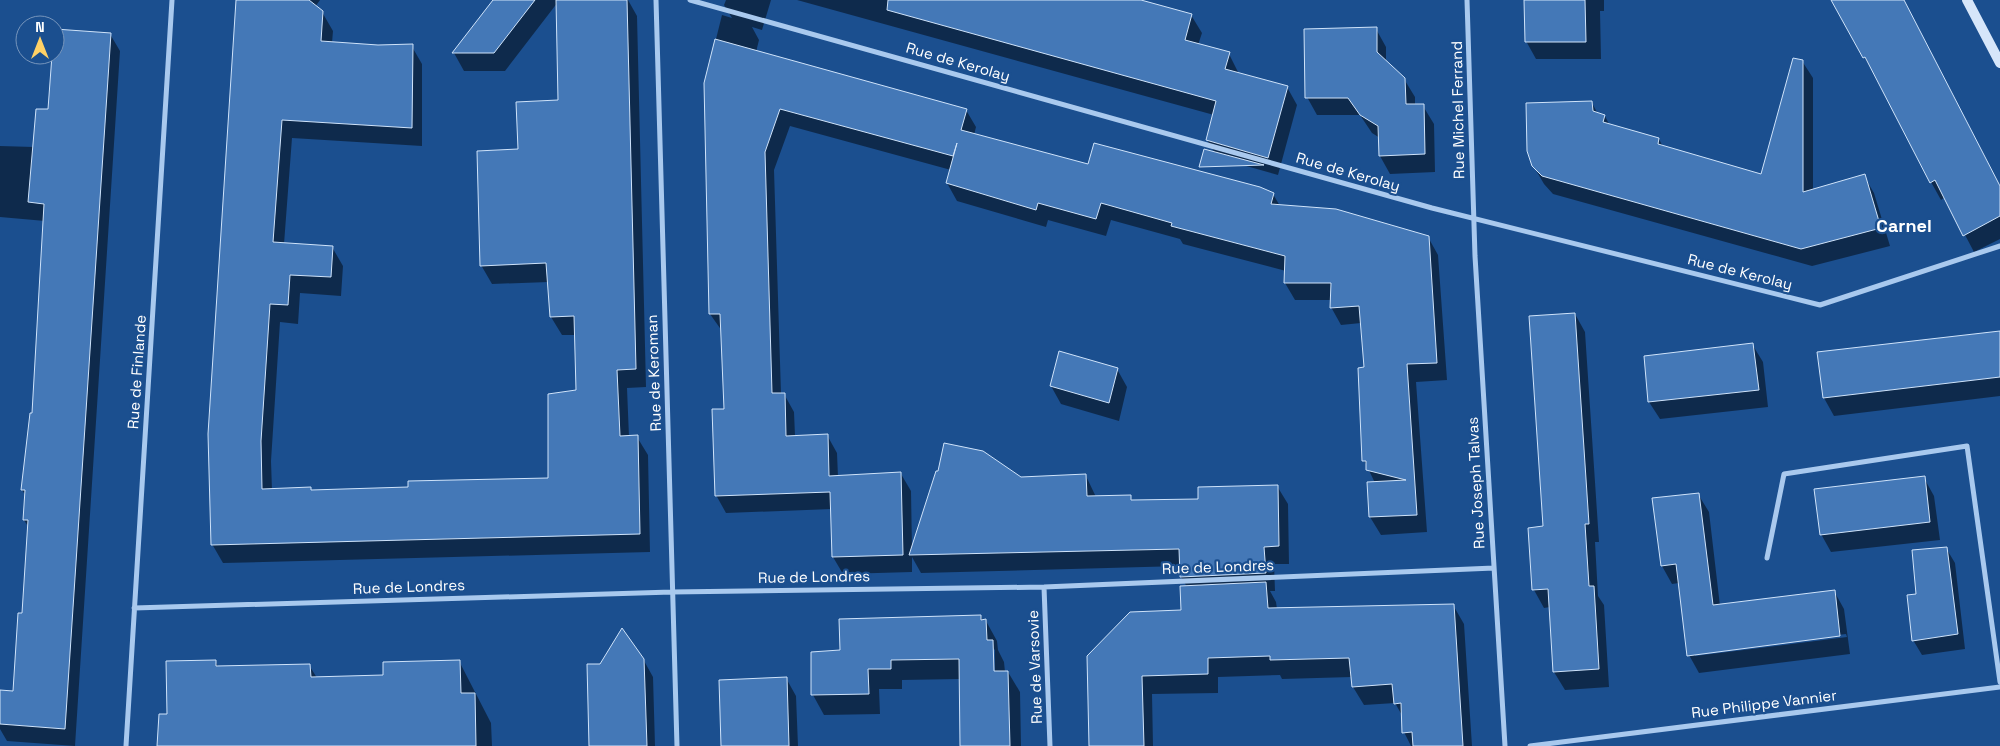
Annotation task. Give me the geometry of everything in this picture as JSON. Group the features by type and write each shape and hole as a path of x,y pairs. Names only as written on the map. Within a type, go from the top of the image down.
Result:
{"main road":[{"path":"1968,0 2000,63"}],"street":[{"name":"Rue de Finlande","path":"126,746 172,0"},
{"name":"Rue de Keroman","path":"656,0 677,746"},
{"name":"Rue de Kerolay","path":"690,0 1473,219 1820,305 2000,246"},
{"name":"Rue Michel Ferrand","path":"1467,0 1473,219"},
{"name":"Rue Joseph Talvas","path":"1473,219 1505,746"},
{"path":"1767,558 1784,474 1967,446 2000,682"},
{"name":"Rue de Londres","path":"134,608 672,592 1044,586 1494,568"},
{"name":"Rue de Varsovie","path":"1044,586 1050,746"},
{"name":"Rue Philippe Vannier","path":"1530,746 2000,687"}],"building":[{"path":"236,0 309,0 323,11 321,41 378,45 413,44 412,128 282,120 273,242 333,246 331,277 290,275 288,305 270,304 261,441 262,489 311,487 311,490 408,487 408,481 548,478 548,394 576,390 574,316 550,317 546,263 480,266 477,151 518,149 516,102 558,100 556,0 627,0 636,369 617,370 620,436 638,435 640,534 211,545 208,434"},
{"path":"493,0 535,0 494,53 452,53"},
{"path":"888,0 1141,0 1192,14 1185,40 1230,52 1225,69 1288,86 1268,158 1206,140 1216,101 887,10"},
{"path":"1524,0 1585,0 1586,42 1525,42"},
{"path":"1831,0 1904,0 2000,186 2000,216 1963,236 1935,180 1930,183 1865,57 1863,58"},
{"path":"1377,27 1377,52 1405,78 1406,104 1424,104 1425,154 1379,156 1378,126 1360,115 1348,98 1305,98 1304,29"},
{"path":"65,30 111,33 65,729 0,724 0,690 13,691 18,613 22,613 28,520 23,520 25,490 21,490 30,413 32,413 44,204 28,202 36,109 48,109 51,65 65,65"},
{"path":"715,39 967,109 961,130 1088,164 1094,143 1260,187 1274,193 1271,204 1336,209 1429,236 1437,363 1407,364 1417,515 1369,517 1367,482 1406,480 1366,470 1366,461 1362,461 1358,368 1364,367 1359,306 1330,308 1331,283 1284,283 1285,256 1171,226 1172,223 1101,203 1096,219 1038,203 1036,210 946,183 957,143 953,156 780,109 765,152 772,393 785,393 786,436 828,434 829,476 901,472 903,555 832,557 830,492 715,496 712,409 724,409 720,314 709,314 704,83"},
{"path":"1793,58 1803,60 1803,192 1865,174 1881,228 1801,249 1542,176 1532,166 1527,151 1526,103 1592,101 1593,111 1605,115 1603,122 1659,138 1658,144 1761,174"},
{"path":"1204,149 1264,165 1199,167"},
{"path":"1575,313 1589,524 1585,524 1589,586 1594,586 1599,669 1553,672 1548,589 1532,590 1528,528 1543,526 1529,316"},
{"path":"2000,331 2000,377 1823,398 1817,352"},
{"path":"1753,343 1759,390 1648,402 1644,356"},
{"path":"1059,351 1118,368 1109,403 1050,386"},
{"path":"944,443 983,451 1021,477 1086,474 1087,496 1131,495 1131,500 1198,499 1198,487 1278,485 1279,546 1264,547 1266,573 1180,577 1179,549 909,555 936,471 938,471"},
{"path":"1925,476 1930,522 1820,535 1814,489"},
{"path":"1699,493 1713,605 1835,590 1840,636 1687,656 1676,564 1661,566 1652,498"},
{"path":"1947,547 1958,634 1912,641 1907,595 1916,594 1912,550"},
{"path":"1266,582 1268,608 1454,604 1463,746 1413,746 1412,732 1402,733 1401,703 1394,704 1392,684 1352,687 1349,658 1270,660 1270,656 1208,658 1208,674 1142,676 1144,746 1089,746 1087,656 1130,612 1181,610 1180,586"},
{"path":"981,615 981,620 986,619 987,640 993,640 994,671 1008,671 1010,746 960,746 959,659 891,660 891,669 868,669 869,694 811,695 811,652 840,650 839,619"},
{"path":"622,628 644,659 647,746 589,746 587,664 600,664"},
{"path":"216,660 216,666 310,664 311,677 383,675 383,662 460,660 461,693 475,693 476,746 157,746 159,714 167,714 166,661"},
{"path":"787,677 789,746 721,746 719,680"}],"district":[{"name":"Carnel","path":"1904,226"}]}
